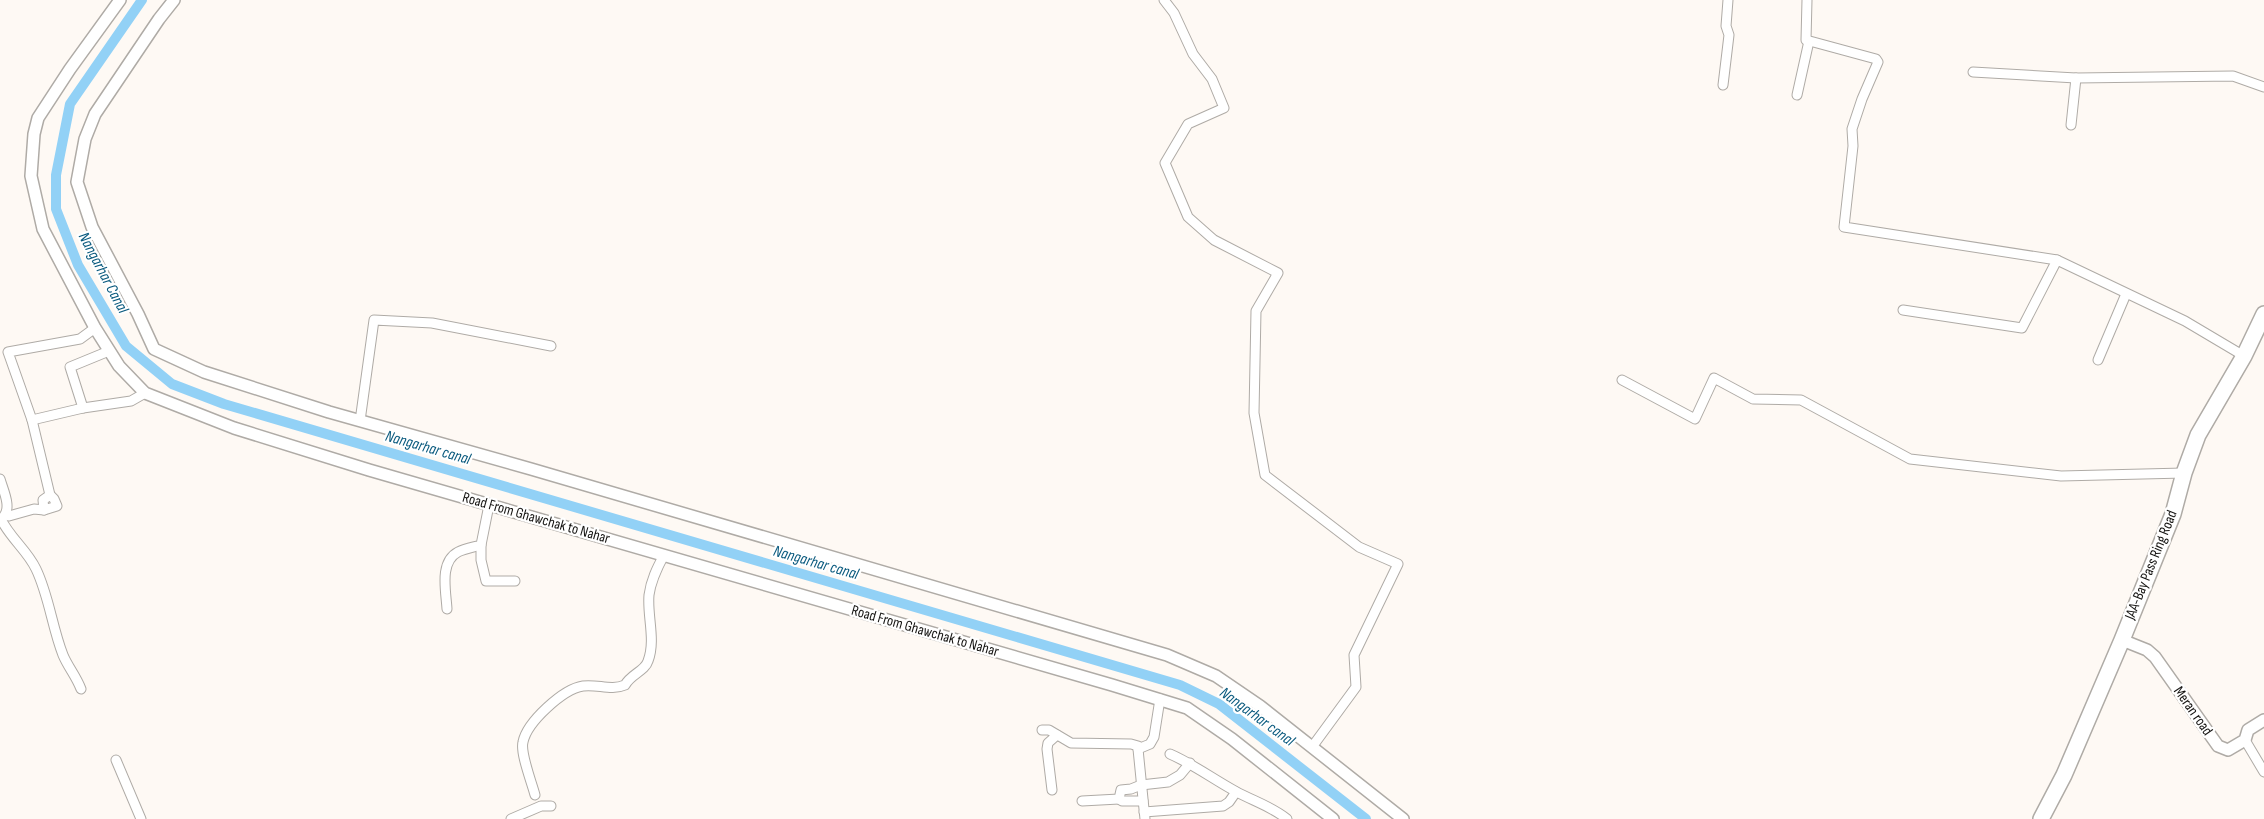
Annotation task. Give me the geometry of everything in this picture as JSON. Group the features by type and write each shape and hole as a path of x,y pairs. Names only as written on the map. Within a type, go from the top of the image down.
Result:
{"highway":[{"name":"JAA-Bay Pass Ring Road","path":"2041,819 2064,775 2122,640 2173,514 2184,474 2198,435 2244,356 2264,314"}],"street":[{"name":"Road From Ghawchak to Nahar","path":"120,0 70,69 38,118 34,134 31,176 43,229 95,328 119,366 146,393 234,428 489,505 1186,708 1232,739 1333,819"},
{"path":"174,0 159,19 95,114 85,139 76,182 92,227 138,314 154,350 204,372 360,421 531,469 1167,655 1216,676 1260,706 1403,819"},
{"path":"1164,0 1174,13 1193,54 1212,79 1224,108 1188,124 1165,163 1188,217 1214,240 1278,273 1256,312 1254,413 1265,475 1359,547 1398,564 1354,655 1356,687 1312,748"},
{"path":"1723,85 1729,35 1726,26 1728,0"},
{"path":"1807,0 1806,40 1876,59 1878,62 1862,99 1852,129 1853,146 1844,228 2056,260 2185,321 2244,356"},
{"path":"1797,95 1809,41"},
{"path":"1973,72 2076,78 2233,76 2264,87"},
{"path":"2070,125 2076,78"},
{"path":"1903,310 2022,328 2056,260"},
{"path":"2098,360 2126,294"},
{"path":"360,421 374,320 432,323 551,346"},
{"path":"3,517 34,509 44,510 57,506 50,495 32,420 8,352 80,339 95,328"},
{"path":"83,408 70,367 109,351"},
{"path":"1622,380 1695,419 1714,378 1753,399 1801,400 1910,458 2061,476 2184,474"},
{"path":"32,420 83,408 131,402 146,393"},
{"path":"0,479 8,509 3,517 8,534 26,554 36,570 63,656 77,677 81,689"},
{"path":"44,510 43,500 50,495"},
{"path":"489,505 481,545 481,560 486,580 515,582"},
{"path":"446,609 446,569 450,559 458,552 481,545"},
{"path":"535,795 522,743 531,726 558,698 583,686 617,689 625,686 629,677 642,669 648,661 652,633 650,595 654,572 664,555"},
{"name":"Meran road","path":"2122,640 2146,650 2155,657 2218,746 2228,750 2245,740 2248,730 2264,720"},
{"path":"1138,749 1150,744 1154,737 1160,699"},
{"path":"1042,730 1049,730 1071,743 1131,744 1138,746 1140,784 1145,816 1223,806 1236,792"},
{"path":"1052,790 1047,749 1048,743 1057,735"},
{"path":"2245,740 2264,772"},
{"path":"1170,754 1190,763 1236,792 1274,809 1287,819"},
{"path":"116,760 141,819"},
{"path":"1119,799 1121,790 1131,789 1140,784 1168,782 1180,775 1190,763"},
{"path":"1082,801 1119,799 1122,801 1143,801"},
{"path":"511,819 541,806 551,806"}],"waterway":[{"name":"Nangarhar canal","path":"142,0 70,104 56,175 56,209 78,265 126,346 172,384 224,404 1180,685 1219,704 1366,819"}],"water label":[{"name":"Nangarhar Canal","path":"103,273"}]}
